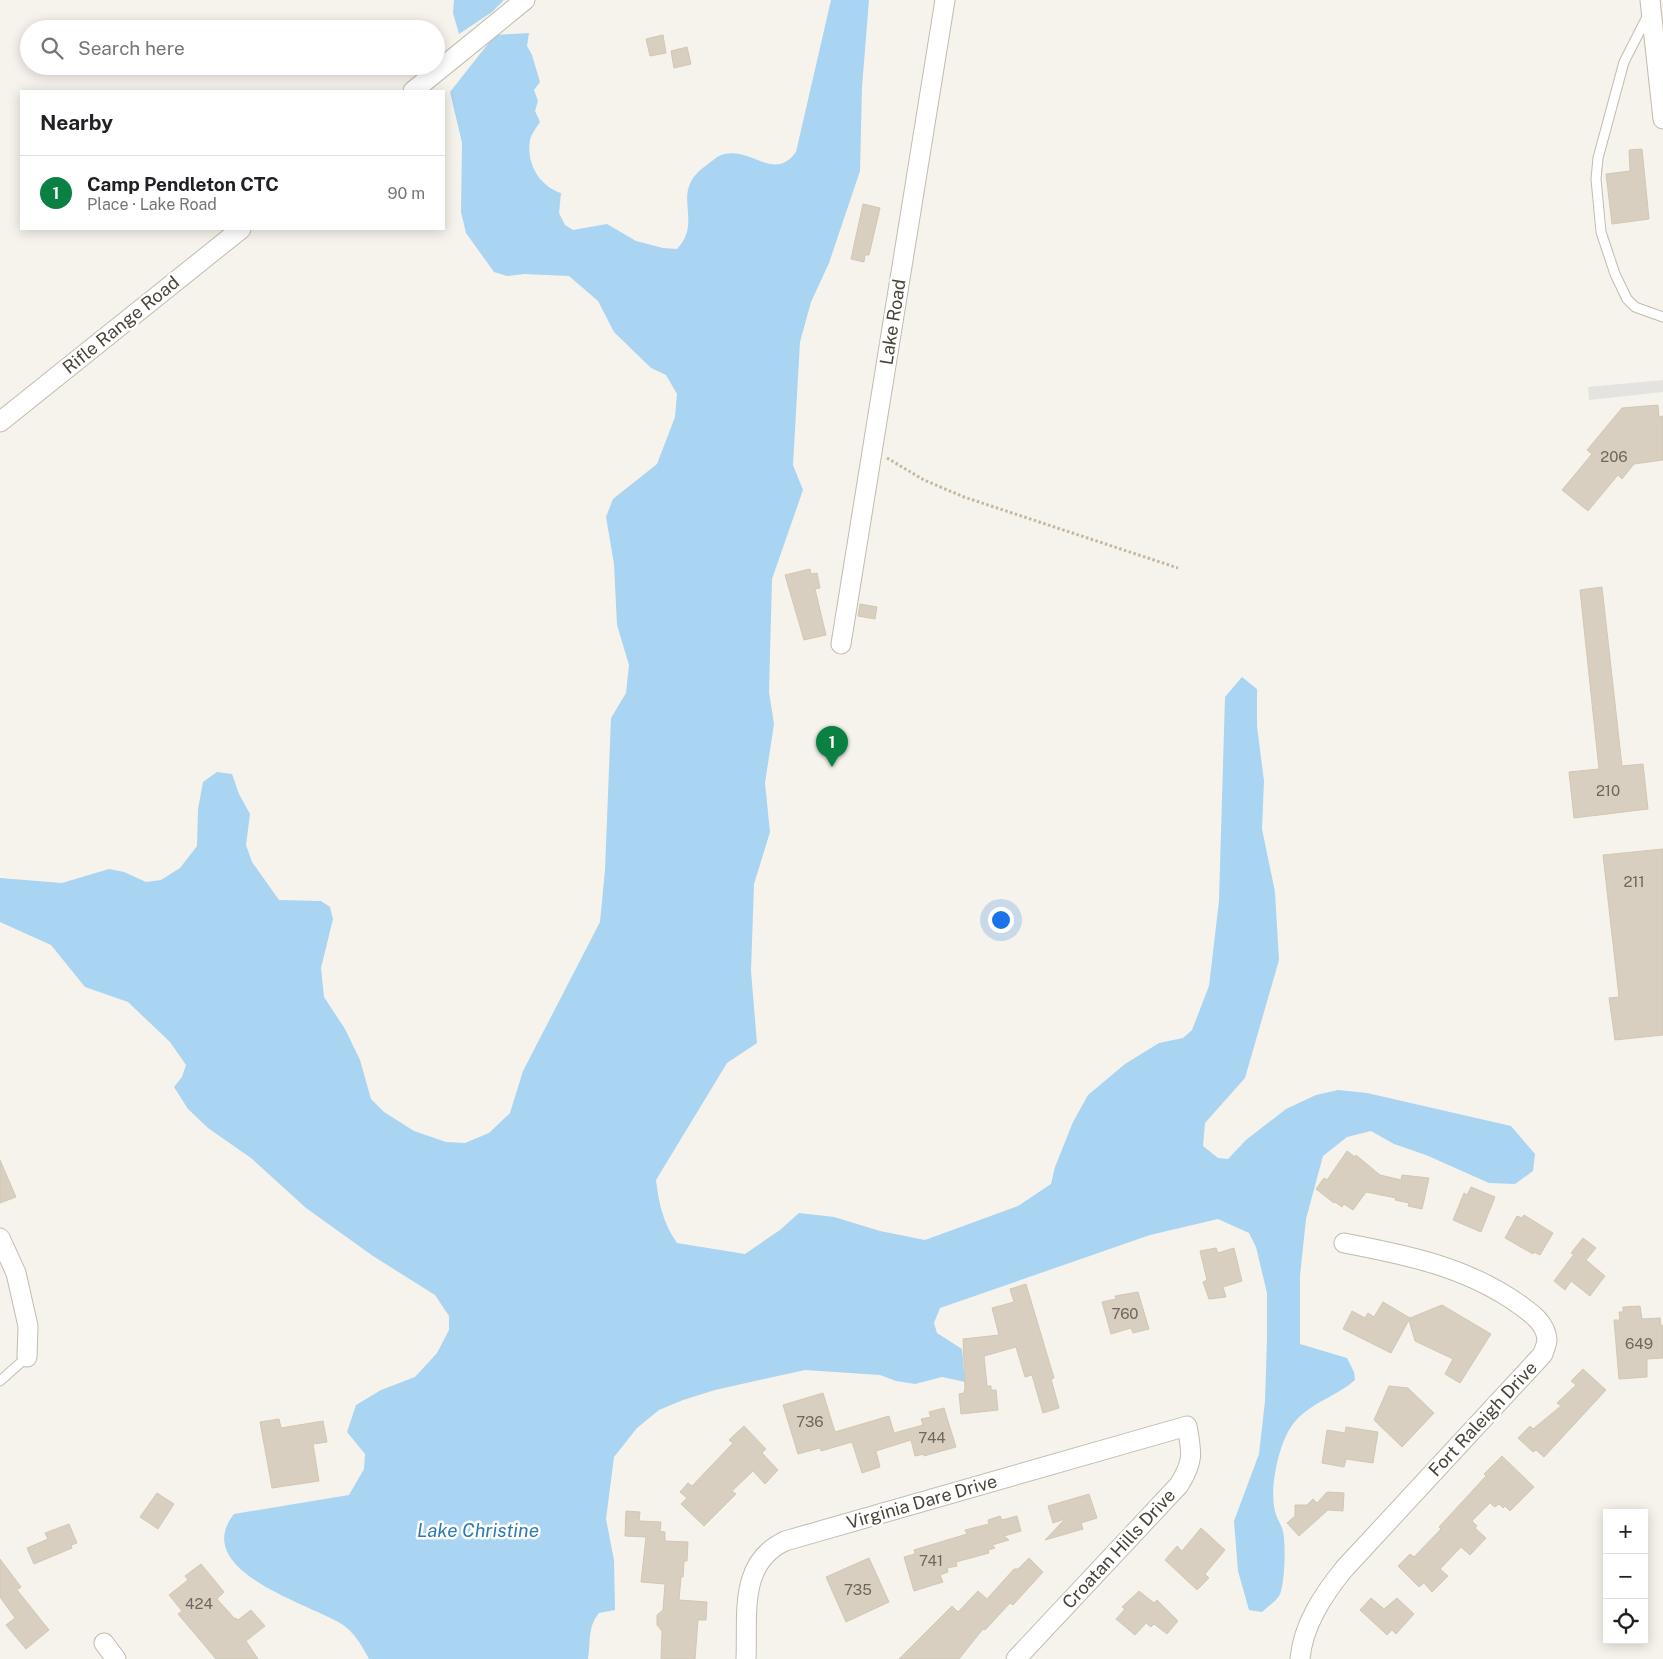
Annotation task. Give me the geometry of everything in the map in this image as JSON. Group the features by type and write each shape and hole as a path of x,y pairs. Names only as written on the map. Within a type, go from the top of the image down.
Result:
{"street":[{"name":"Lake Road","path":"841,644 945,0"},
{"path":"445,65 521,3"},
{"path":"1651,4 1663,118"},
{"path":"414,90 433,75"},
{"name":"Rifle Range Road","path":"0,422 240,230"},
{"path":"0,1238 16,1273 28,1326 27,1357"},
{"name":"Fort Raleigh Drive","path":"1300,1659 1308,1627 1324,1594 1344,1569 1543,1354 1547,1340 1543,1326 1534,1315 1480,1280 1416,1257 1344,1243"},
{"name":"Virginia Dare Drive","path":"746,1659 750,1582 755,1567 774,1546 785,1541 1187,1426"},
{"name":"Croatan Hills Drive","path":"1016,1659 1179,1485 1190,1468 1192,1454 1187,1426"},
{"path":"104,1643 116,1659"}],"lane":[{"path":"1651,4 1624,62 1598,158 1596,179 1601,232 1627,300 1635,307 1663,317"},
{"path":"0,1381 27,1357"}],"path":[{"path":"872,451 893,460 924,480 964,497 1178,568"}],"shaded area":[{"path":"1663,380 1663,392 1589,400 1588,387"}],"water":[{"path":"454,0 504,0 492,12 459,34 453,13"},
{"name":"Lake Christine","path":"831,0 869,0 862,87 860,171 829,263 811,302 800,342 793,465 803,490 772,579 769,692 774,724 765,783 770,832 754,884 751,971 757,1043 727,1063 656,1180 662,1213 672,1236 677,1243 745,1254 780,1230 799,1213 834,1217 880,1231 925,1240 1018,1206 1051,1184 1055,1167 1073,1122 1088,1095 1125,1064 1159,1043 1183,1038 1192,1030 1209,986 1219,901 1225,697 1242,677 1257,689 1257,726 1264,781 1262,829 1275,892 1279,960 1245,1078 1205,1123 1203,1146 1218,1158 1228,1159 1246,1140 1286,1109 1316,1095 1338,1090 1367,1093 1511,1126 1535,1154 1533,1171 1515,1184 1489,1183 1426,1155 1394,1144 1371,1131 1347,1137 1323,1156 1306,1219 1300,1276 1300,1344 1347,1358 1354,1372 1355,1380 1299,1417 1283,1442 1276,1466 1273,1501 1284,1538 1283,1584 1279,1596 1262,1612 1249,1610 1238,1571 1234,1521 1259,1454 1265,1401 1267,1293 1256,1247 1249,1233 1218,1219 1150,1235 940,1308 934,1323 937,1333 962,1349 965,1382 942,1377 915,1384 896,1381 880,1375 805,1370 715,1390 659,1410 637,1428 614,1457 606,1519 614,1560 615,1610 599,1613 595,1619 591,1629 588,1659 369,1659 357,1639 345,1626 258,1582 239,1568 227,1552 225,1534 234,1514 349,1495 364,1469 365,1454 347,1432 356,1405 381,1390 415,1377 437,1353 449,1330 449,1316 435,1295 373,1256 306,1208 251,1158 208,1128 188,1109 174,1087 182,1077 186,1065 170,1042 128,1002 85,987 51,945 0,922 0,878 62,883 109,869 124,872 146,882 161,880 180,868 197,846 198,809 203,782 217,772 232,774 239,794 250,814 246,845 252,862 279,900 321,901 330,907 333,919 321,968 324,997 345,1029 360,1060 371,1099 384,1112 414,1131 446,1142 465,1143 489,1133 510,1113 523,1071 600,922 605,870 611,718 626,693 629,665 617,625 614,564 606,517 613,499 657,464 675,417 677,394 666,375 651,368 614,332 598,301 569,276 524,274 507,276 494,272 466,233 461,212 462,143 450,92 495,35 529,33 527,46 532,55 540,82 534,90 538,101 535,111 540,122 531,138 530,157 540,179 553,190 561,193 559,213 565,225 573,230 607,224 636,241 663,248 677,249 685,238 688,227 687,196 689,185 695,175 707,165 719,156 730,153 740,154 769,164 778,164 787,161 796,152"}],"building":[{"path":"663,35 666,53 650,56 646,39"},
{"path":"687,47 691,64 674,68 671,51"},
{"path":"1642,149 1649,219 1612,224 1606,174 1630,171 1629,150"},
{"path":"863,204 880,208 869,255 865,255 864,262 851,259"},
{"path":"1658,405 1659,417 1663,416 1663,460 1634,464 1622,479 1618,475 1588,511 1562,490 1592,454 1587,450 1622,408"},
{"path":"810,569 811,574 817,573 820,588 815,589 826,635 804,640 785,575"},
{"path":"1602,587 1622,766 1643,764 1648,809 1574,818 1569,772 1599,769 1580,590"},
{"path":"860,604 877,607 875,619 858,616"},
{"path":"1663,849 1663,1035 1615,1040 1609,998 1619,997 1603,855"},
{"path":"1347,1151 1355,1157 1356,1155 1380,1175 1401,1180 1402,1175 1429,1178 1422,1209 1408,1206 1409,1203 1395,1200 1396,1198 1366,1192 1353,1210 1344,1204 1342,1207 1334,1203 1316,1189 1324,1178 1327,1180"},
{"path":"0,1160 16,1197 0,1203"},
{"path":"1471,1187 1495,1197 1481,1232 1453,1220 1464,1193 1467,1195"},
{"path":"1524,1215 1553,1233 1540,1255 1534,1252 1533,1254 1505,1238 1517,1216 1522,1218"},
{"path":"1583,1238 1596,1248 1586,1260 1605,1276 1590,1296 1571,1281 1565,1290 1554,1281 1574,1254 1571,1253"},
{"path":"1216,1248 1218,1253 1234,1248 1242,1281 1223,1287 1226,1297 1209,1299 1203,1282 1207,1280 1200,1251"},
{"path":"1026,1284 1054,1378 1051,1379 1059,1408 1043,1413 1032,1375 1025,1377 1016,1347 984,1356 987,1386 991,1386 991,1390 996,1390 998,1410 961,1414 959,1394 964,1393 965,1388 963,1339 999,1335 992,1308 1014,1302 1010,1289"},
{"path":"1138,1292 1149,1329 1133,1333 1131,1328 1111,1334 1102,1302 1116,1299 1115,1296"},
{"path":"1383,1302 1410,1318 1442,1305 1491,1334 1460,1383 1445,1374 1453,1359 1415,1341 1409,1320 1391,1353 1343,1329 1352,1311 1365,1318 1368,1313 1374,1317"},
{"path":"1640,1306 1642,1319 1660,1318 1661,1326 1663,1325 1663,1358 1647,1359 1647,1377 1619,1379 1614,1320 1620,1320 1619,1312 1623,1312 1623,1307"},
{"path":"1583,1369 1606,1390 1544,1457 1536,1450 1533,1452 1518,1438 1530,1426 1533,1429 1561,1406 1557,1403 1576,1385 1571,1381"},
{"path":"1389,1386 1408,1388 1434,1413 1402,1447 1374,1420"},
{"path":"823,1393 835,1432 889,1416 894,1433 923,1425 921,1419 931,1417 929,1412 944,1408 956,1447 924,1456 924,1454 915,1456 911,1440 876,1451 880,1467 862,1473 852,1442 821,1451 820,1448 798,1454 783,1405"},
{"path":"279,1419 281,1428 323,1421 327,1442 313,1444 319,1481 272,1488 260,1422"},
{"path":"744,1426 766,1449 762,1453 778,1470 765,1484 753,1471 732,1491 736,1494 704,1526 681,1504 687,1498 680,1492 688,1483 692,1486 733,1443 729,1440"},
{"path":"1346,1427 1378,1432 1373,1463 1346,1459 1344,1467 1322,1463 1327,1430 1345,1433"},
{"path":"1502,1456 1534,1487 1510,1511 1505,1506 1503,1508 1499,1504 1495,1507 1490,1503 1472,1521 1477,1526 1475,1528 1486,1538 1470,1555 1461,1547 1440,1569 1448,1576 1432,1592 1424,1583 1419,1587 1398,1566 1410,1554 1414,1557 1441,1529 1439,1527 1486,1476 1484,1474"},
{"path":"1327,1492 1344,1493 1343,1511 1328,1510 1299,1536 1287,1523 1295,1516 1295,1505 1307,1505 1313,1499 1317,1503"},
{"path":"157,1493 174,1504 158,1529 140,1517"},
{"path":"1089,1494 1097,1518 1081,1523 1083,1529 1045,1540 1065,1519 1053,1523 1048,1506"},
{"path":"626,1511 640,1512 639,1521 661,1522 660,1531 665,1532 665,1541 688,1542 687,1561 684,1561 679,1600 707,1602 706,1620 698,1620 695,1659 661,1659 662,1631 657,1625 657,1615 663,1610 665,1584 641,1582 646,1537 625,1536"},
{"path":"1000,1516 1002,1520 1017,1516 1021,1531 1004,1536 1009,1540 992,1545 995,1548 988,1550 989,1553 956,1562 957,1566 947,1568 948,1572 940,1575 943,1582 914,1591 904,1557 915,1554 914,1550 967,1534 965,1530 989,1524 988,1520"},
{"path":"69,1524 77,1543 71,1545 72,1548 34,1564 27,1548 48,1539 45,1533"},
{"path":"1201,1528 1225,1550 1205,1574 1209,1578 1197,1590 1165,1560 1177,1546 1182,1551"},
{"path":"869,1558 889,1602 846,1622 826,1577"},
{"path":"1029,1558 1043,1572 1013,1605 1010,1603 985,1630 983,1629 959,1659 899,1659 952,1606 958,1612 978,1591 987,1599 1014,1569 1018,1569"},
{"path":"0,1559 21,1587 17,1590 49,1630 26,1649 6,1625 15,1618 0,1597"},
{"path":"201,1564 224,1592 217,1599 235,1619 238,1620 251,1610 265,1626 246,1641 258,1659 216,1659 178,1614 182,1611 169,1595 188,1580 185,1576"},
{"path":"1139,1591 1154,1603 1157,1600 1178,1621 1167,1634 1154,1624 1151,1627 1146,1623 1135,1635 1116,1619 1125,1609 1122,1607"},
{"path":"1371,1598 1384,1609 1397,1598 1414,1614 1396,1634 1392,1630 1387,1635 1360,1610"}],"place":[{"name":"Camp Pendleton CTC","path":"832,767"}]}
